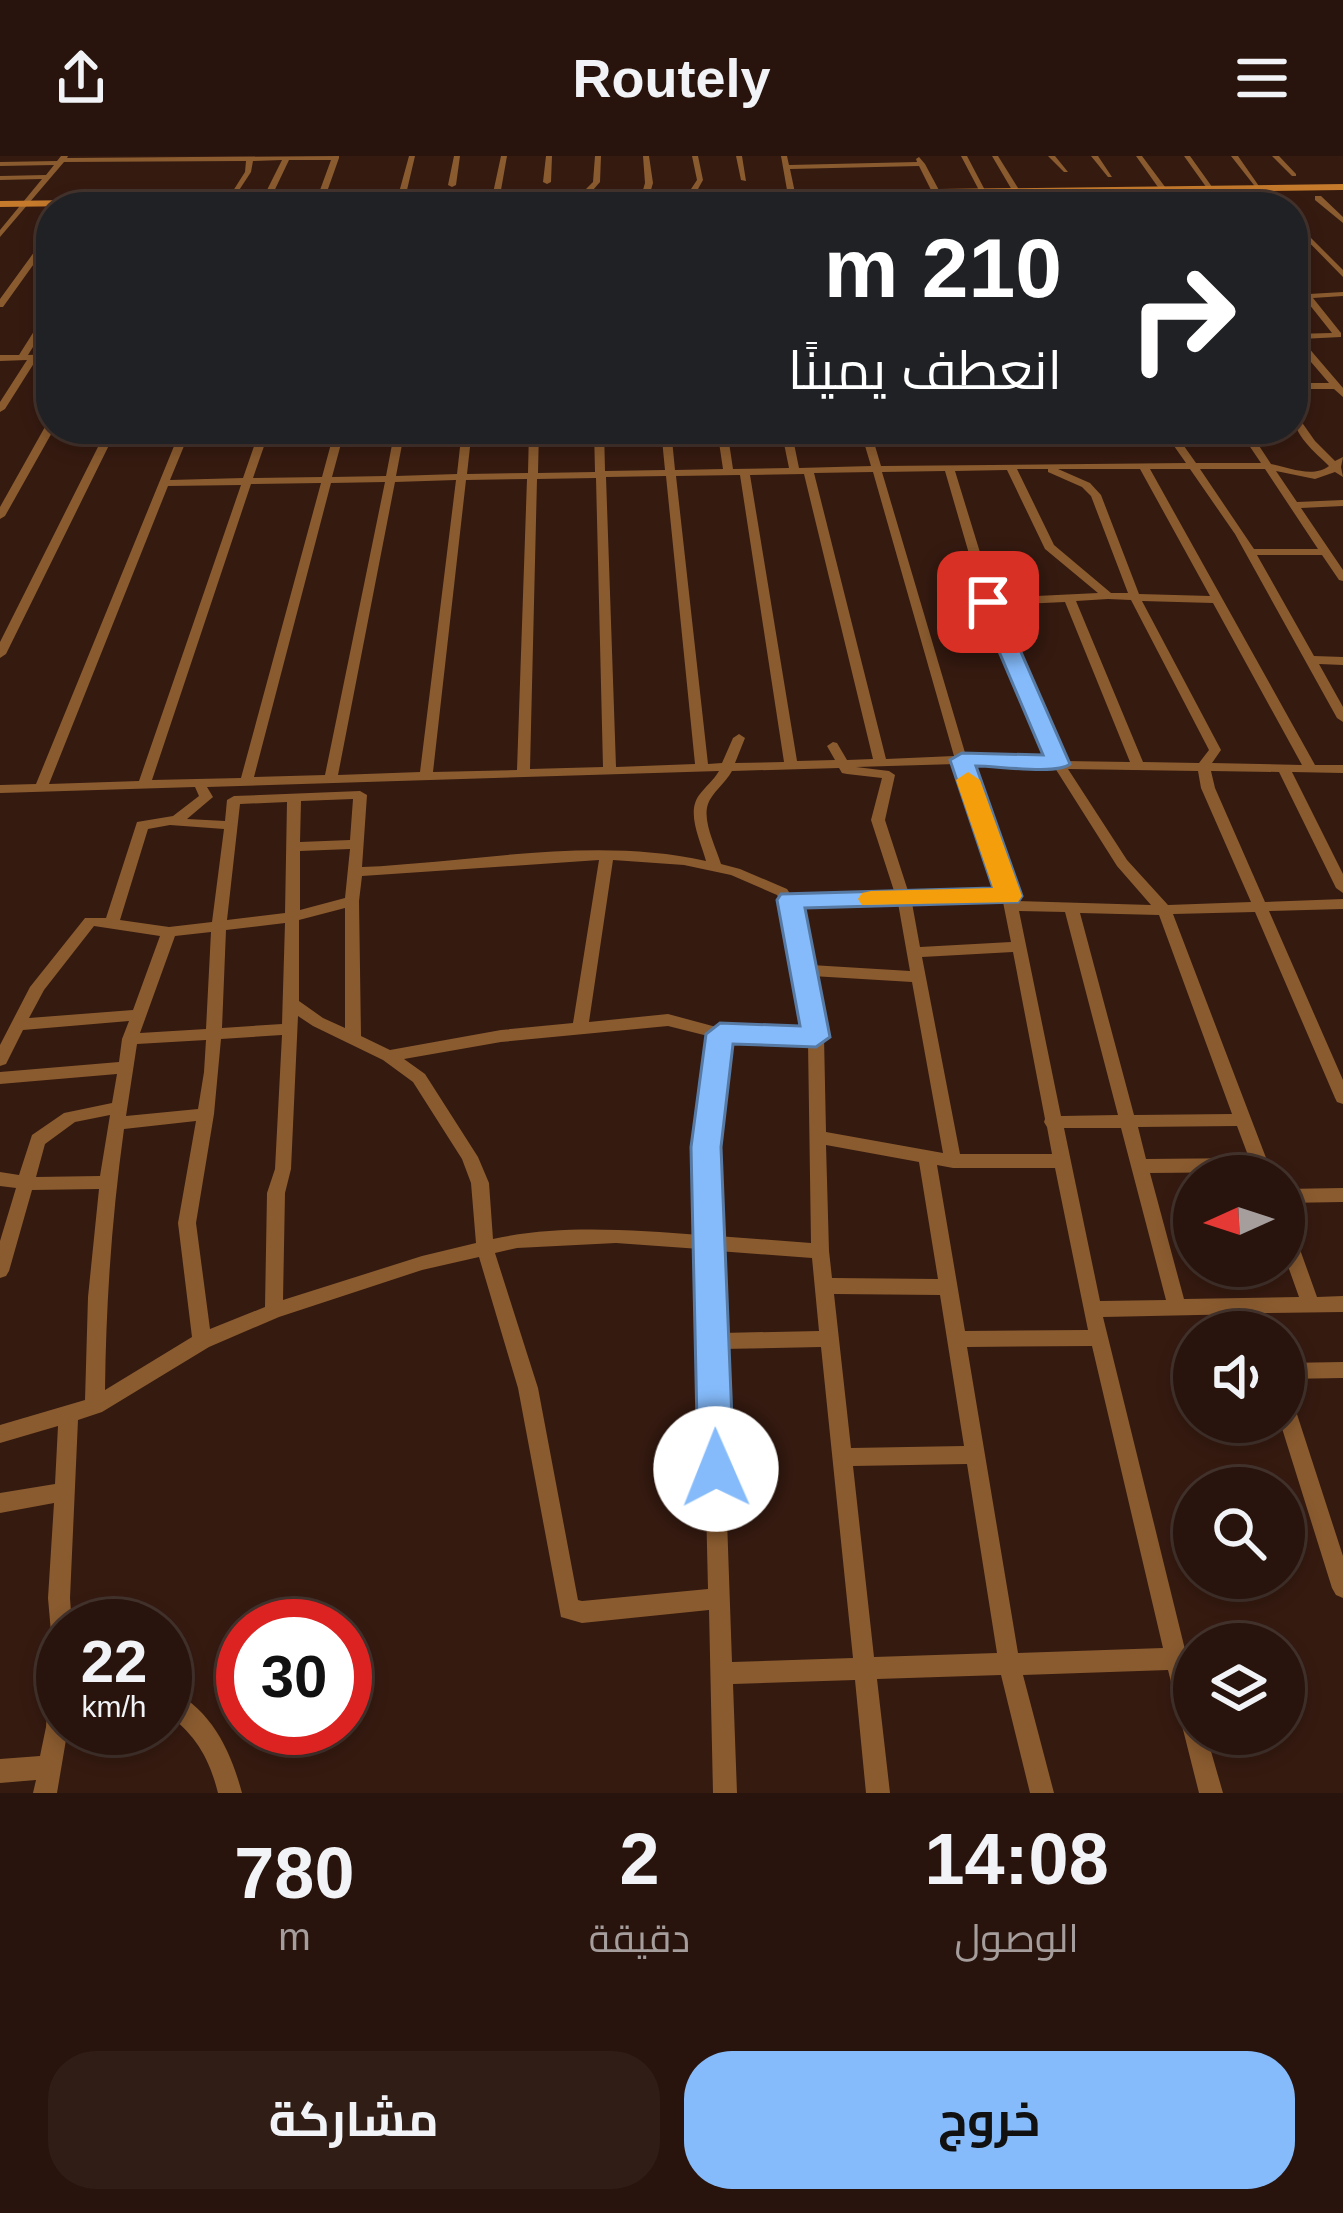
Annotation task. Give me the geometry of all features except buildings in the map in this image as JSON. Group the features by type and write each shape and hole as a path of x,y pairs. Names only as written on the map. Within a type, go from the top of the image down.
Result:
{"street":[{"path":"403,192 412,156"},
{"path":"452,185 458,156"},
{"path":"496,192 504,156"},
{"path":"547,182 549,156"},
{"path":"593,192 598,156"},
{"path":"646,156 646,192"},
{"path":"694,192 700,180 695,156"},
{"path":"739,156 744,180"},
{"path":"784,156 791,192"},
{"path":"964,156 977,192"},
{"path":"995,156 1017,192"},
{"path":"1051,156 1066,171"},
{"path":"1094,156 1110,176"},
{"path":"1139,156 1160,190"},
{"path":"1187,156 1213,189"},
{"path":"1234,156 1259,188"},
{"path":"1275,156 1294,175"},
{"path":"0,164 62,159 336,157 323,192"},
{"path":"235,192 246,176 250,158"},
{"path":"0,235 62,159"},
{"path":"273,192 286,159"},
{"path":"787,167 830,161 920,160 936,192"},
{"path":"830,161 837,178"},
{"path":"876,161 884,178"},
{"path":"246,176 276,176"},
{"path":"0,178 48,178"},
{"path":"1065,192 1343,187"},
{"path":"1318,198 1343,221"},
{"path":"0,205 36,204"},
{"path":"0,216 16,216"},
{"path":"1308,238 1343,275"},
{"path":"0,305 36,256"},
{"path":"1308,296 1343,294"},
{"path":"1308,296 1340,335"},
{"path":"1308,336 1340,335"},
{"path":"0,409 36,340"},
{"path":"1308,353 1339,390"},
{"path":"0,358 36,357"},
{"path":"1308,387 1339,390"},
{"path":"164,483 1044,466 1267,466 1315,476 1340,466 1308,438"},
{"path":"0,516 40,444"},
{"path":"0,654 108,444"},
{"path":"41,788 179,444"},
{"path":"144,785 260,444"},
{"path":"246,782 336,444"},
{"path":"331,779 397,444"},
{"path":"426,776 465,444"},
{"path":"523,773 534,444"},
{"path":"600,444 610,771"},
{"path":"667,444 702,768"},
{"path":"724,444 728,472"},
{"path":"791,444 880,762"},
{"path":"722,1673 1173,1659 1059,1161 1010,901 962,760 870,444"},
{"path":"1177,444 1250,552 1343,718"},
{"path":"1253,444 1343,578"},
{"path":"1044,466 1092,490 1135,598 1216,750 1203,766"},
{"path":"1144,467 1310,768"},
{"path":"949,468 988,602 1059,764 1122,863 1164,910 1256,1155"},
{"path":"1012,469 1048,547 1108,596"},
{"path":"745,472 790,765"},
{"path":"0,479 21,478"},
{"path":"1292,505 1343,503"},
{"path":"1250,552 1324,552"},
{"path":"988,602 1108,596 1218,600"},
{"path":"1070,601 1138,766"},
{"path":"1314,661 1343,661"},
{"path":"715,869 711,841 702,825 702,800 706,790 719,782 739,738"},
{"path":"833,746 847,770 889,775 878,820 904,899 953,1161"},
{"path":"0,789 1021,758 1059,764 1343,769"},
{"path":"1203,766 1217,812 1264,909 1343,1098"},
{"path":"1284,769 1343,888"},
{"path":"175,823 206,797 200,783"},
{"path":"202,1341 188,1222 215,1032 219,926 233,800 360,795 352,901 353,1039"},
{"path":"274,1311 276,1193 283,1168 291,1003 294,796"},
{"path":"112,923 142,825 228,825"},
{"path":"292,847 356,844"},
{"path":"355,872 607,855 715,869 770,885 790,900 1010,901 1164,910 1343,904"},
{"path":"580,1029 607,855"},
{"path":"790,900 816,1037 820,1251 878,1793"},
{"path":"0,1060 44,977 90,921 170,932 293,917 352,901"},
{"path":"1071,908 1177,1306"},
{"path":"94,1406 97,1297 108,1182 130,1039 170,932"},
{"path":"915,952 1019,947"},
{"path":"806,970 920,977"},
{"path":"291,1003 419,1078 470,1157 480,1184 485,1250 528,1388 569,1610 720,1598"},
{"path":"17,1025 137,1015"},
{"path":"388,1056 501,1036 668,1020 720,1034 816,1037"},
{"path":"130,1039 289,1029"},
{"path":"720,1034 706,1147 725,1793"},
{"path":"0,1078 126,1066"},
{"path":"0,1271 22,1182 44,1133 78,1114 206,1114"},
{"path":"1052,1121 1244,1120"},
{"path":"819,1137 953,1161 1059,1161"},
{"path":"927,1156 1009,1663 1042,1793"},
{"path":"1140,1166 1173,1167"},
{"path":"0,1179 108,1182"},
{"path":"1305,1196 1343,1195"},
{"path":"0,1434 94,1406 202,1341 274,1311 422,1263 568,1236 709,1240 820,1251"},
{"path":"824,1286 946,1287"},
{"path":"1305,1287 1310,1302"},
{"path":"1252,1304 1254,1311"},
{"path":"1092,1309 1343,1304"},
{"path":"958,1339 1100,1338"},
{"path":"713,1341 831,1339"},
{"path":"1305,1371 1343,1370"},
{"path":"63,1599 62,1492 68,1416"},
{"path":"1296,1443 1343,1588"},
{"path":"843,1457 976,1455"},
{"path":"0,1503 62,1492"},
{"path":"192,1716 221,1752 230,1793"},
{"path":"45,1793 52,1755"},
{"path":"1200,1755 1211,1793"},
{"path":"0,1771 51,1767"}],"slow traffic":[{"path":"871,899 1009,896 968,780"}],"route":[{"path":"716,1469 706,1147 720,1034 816,1037 790,900 1009,896 962,760 1021,758 1059,764 988,602"}]}
